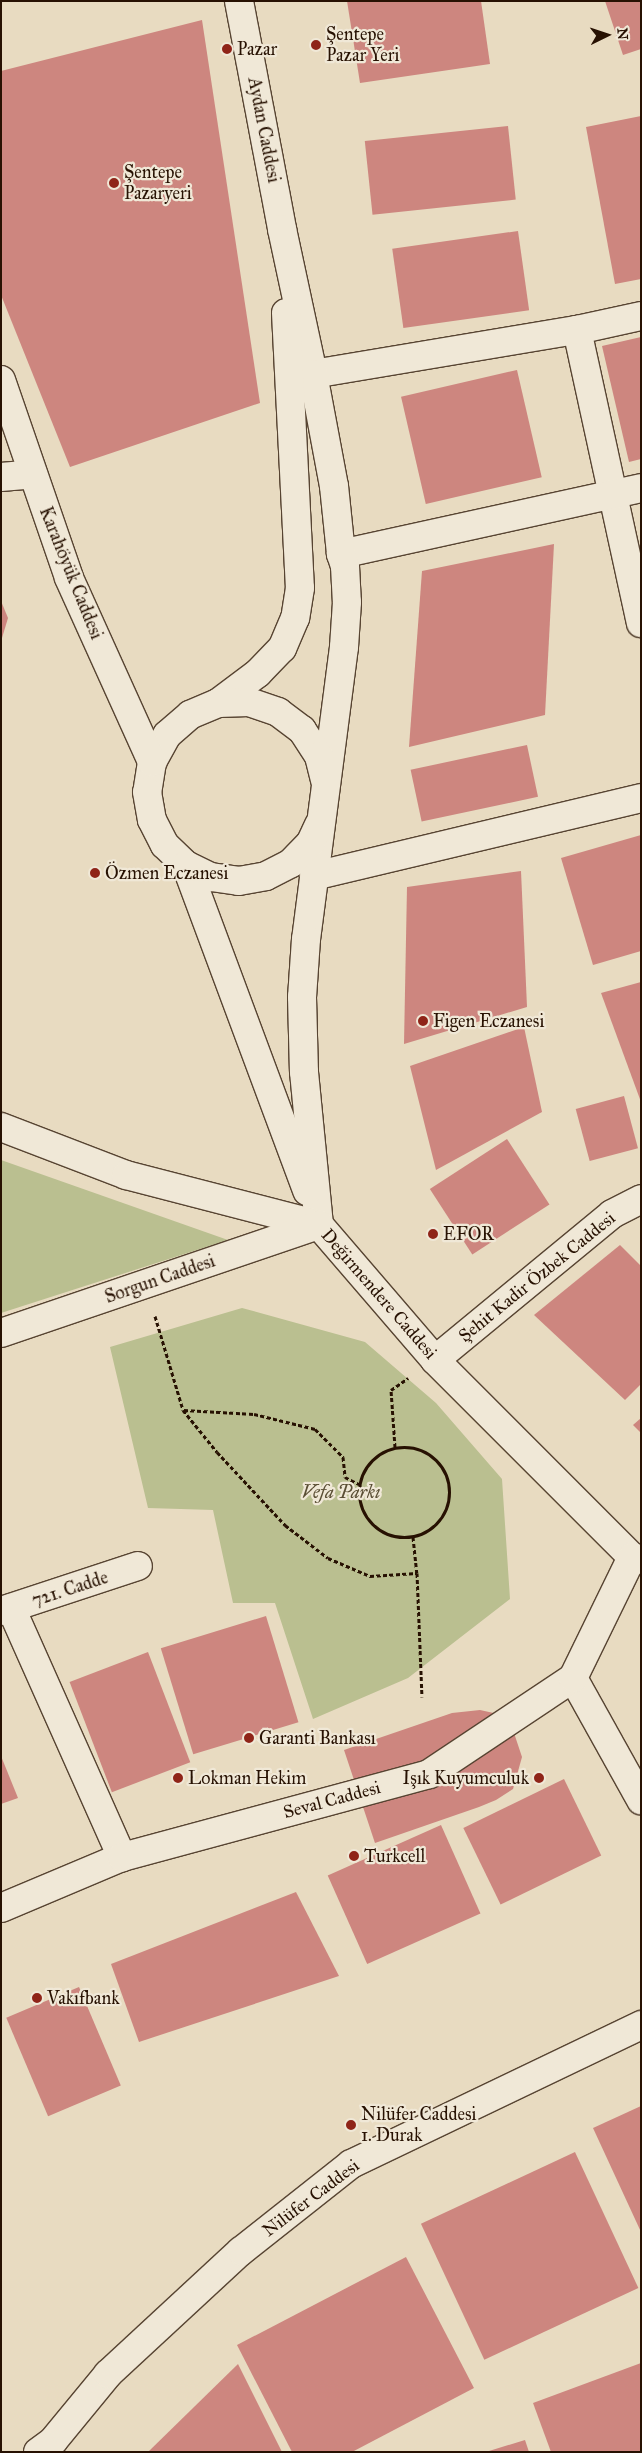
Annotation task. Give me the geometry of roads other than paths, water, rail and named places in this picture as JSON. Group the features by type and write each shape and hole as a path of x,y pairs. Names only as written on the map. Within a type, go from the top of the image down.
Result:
{"street":[{"name":"Aydan Caddesi","path":"239,1 282,229"},
{"path":"282,229 313,374 334,486 341,554 345,566 344,647 306,939 302,997 304,1072 320,1225"},
{"path":"282,229 300,588 295,618 282,648 258,673 218,703 190,715 167,735 152,762 147,792 152,820 166,845 186,865 211,877 239,881 266,876 291,863 311,842 323,817"},
{"path":"313,374 578,330 641,316"},
{"path":"578,330 641,623"},
{"name":"Karahöyük Caddesi","path":"1,380 69,578 152,762"},
{"path":"1,477 33,474"},
{"path":"341,554 613,496 641,488"},
{"path":"218,703 248,702 278,712 302,730 319,756 326,786"},
{"path":"314,876 641,798"},
{"path":"186,865 320,1225"},
{"name":"Değirmendere Caddesi","path":"1,1127 126,1176 320,1225 435,1360 636,1559"},
{"name":"Şehit Kadir Özbek Caddesi","path":"435,1360 612,1214 641,1199"},
{"name":"Sorgun Caddesi","path":"1,1333 320,1225"},
{"path":"636,1559 573,1678 641,1800"},
{"name":"721. Cadde","path":"6,1610 138,1566"},
{"path":"6,1610 122,1857"},
{"name":"Seval Caddesi","path":"1,1908 122,1857 429,1774 573,1678"},
{"name":"Nilüfer Caddesi","path":"50,2448 108,2374 241,2251 351,2164 641,2025"}],"place":[{"name":"Şentepe Pazar Yeri","path":"316,45"},
{"name":"Pazar","path":"227,49"},
{"name":"Şentepe Pazaryeri","path":"114,183"},
{"name":"Özmen Eczanesi","path":"95,873"},
{"name":"Figen Eczanesi","path":"423,1021"},
{"name":"EFOR","path":"433,1234"},
{"name":"Garanti Bankası","path":"249,1738"},
{"name":"Lokman Hekim","path":"178,1778"},
{"name":"Işık Kuyumculuk","path":"539,1778"},
{"name":"Turkcell","path":"354,1856"},
{"name":"Vakıfbank","path":"37,1998"},
{"name":"Nilüfer Caddesi 1. Durak","path":"351,2125"}],"park label":[{"name":"Vefa Parkı","path":"341,1492"}]}
